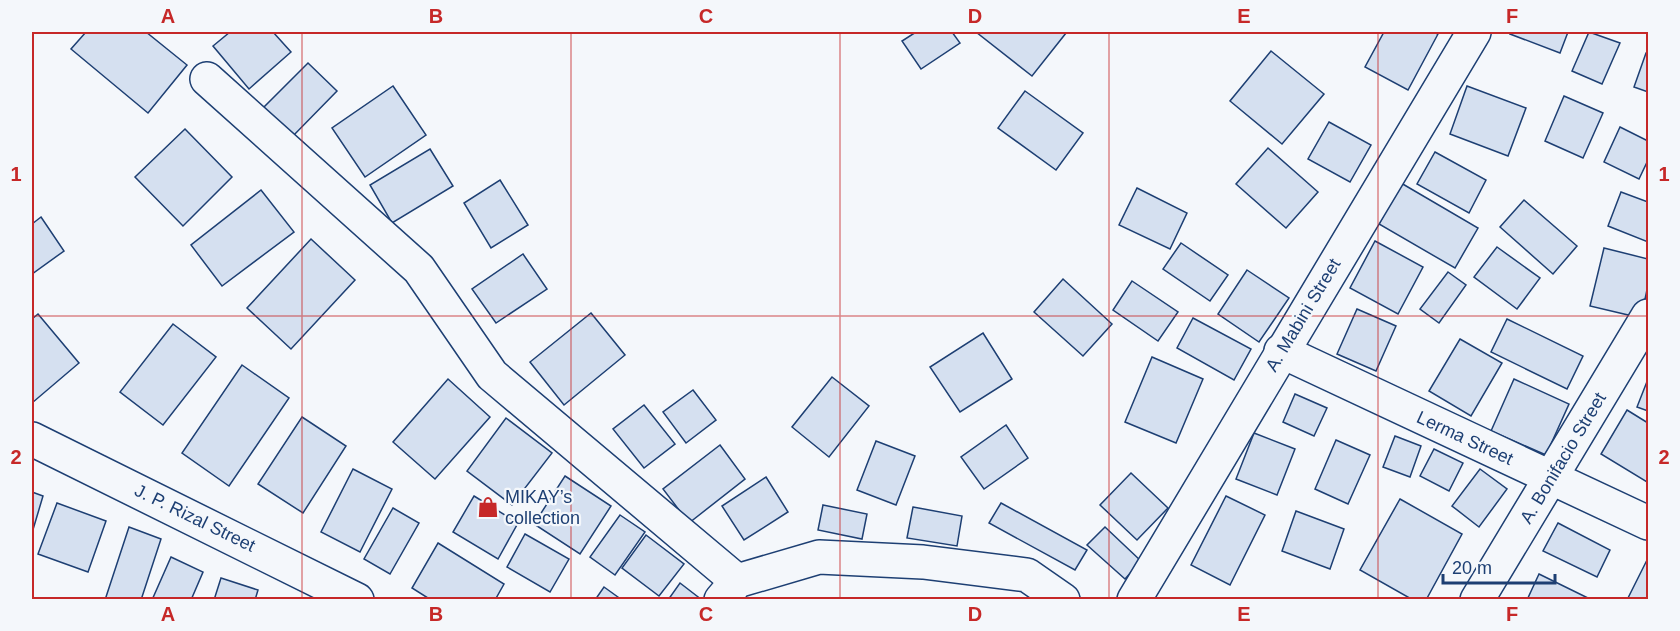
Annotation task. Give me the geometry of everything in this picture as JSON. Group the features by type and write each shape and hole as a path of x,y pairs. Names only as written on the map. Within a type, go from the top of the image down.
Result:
{"street":[{"name":"A. Mabini Street","path":"1134,600 1474,32"},
{"path":"207,80 419,269 492,375 729,590 819,557 923,561 1027,575 1063,600"},
{"name":"A. Bonifacio Street","path":"1477,600 1648,316"},
{"name":"Lerma Street","path":"1281,351 1648,523"},
{"name":"J. P. Rizal Street","path":"32,439 357,600"}],"building":[{"path":"86,32 146,32 187,65 148,113 71,49"},
{"path":"230,32 273,32 291,52 249,89 213,46"},
{"path":"916,32 952,32 960,43 921,69 902,41"},
{"path":"976,32 1063,32 1066,33 1032,76"},
{"path":"1384,32 1433,32 1438,34 1408,90 1365,67"},
{"path":"1511,32 1568,32 1560,53 1510,34"},
{"path":"1589,32 1620,43 1602,84 1572,71"},
{"path":"1271,51 1324,94 1282,144 1230,101"},
{"path":"1646,53 1648,53 1648,92 1634,87"},
{"path":"308,63 337,91 292,137 263,108"},
{"path":"393,86 426,135 365,177 332,128"},
{"path":"1467,86 1526,108 1508,156 1450,134"},
{"path":"1025,91 1083,133 1056,170 998,128"},
{"path":"1564,96 1603,113 1583,158 1545,141"},
{"path":"1329,122 1371,145 1350,182 1308,159"},
{"path":"1620,127 1648,141 1648,160 1639,179 1604,162"},
{"path":"185,129 232,177 183,226 135,177"},
{"path":"1268,148 1318,192 1286,228 1236,184"},
{"path":"430,149 453,186 392,223 370,185"},
{"path":"1435,152 1486,180 1469,213 1417,184"},
{"path":"500,180 528,225 491,248 464,203"},
{"path":"1401,183 1478,228 1455,268 1379,224"},
{"path":"1137,188 1187,213 1170,249 1119,225"},
{"path":"261,190 294,232 222,286 191,245"},
{"path":"1621,192 1648,202 1648,242 1608,226"},
{"path":"1524,200 1577,246 1553,274 1500,227"},
{"path":"41,217 64,251 32,274 32,224"},
{"path":"311,239 355,280 291,349 247,308"},
{"path":"1375,241 1423,267 1398,314 1350,288"},
{"path":"1181,243 1228,275 1210,301 1163,269"},
{"path":"1497,247 1540,278 1517,309 1474,277"},
{"path":"1604,248 1648,259 1648,285 1641,318 1590,306"},
{"path":"523,254 547,289 496,323 472,289"},
{"path":"1247,270 1289,298 1259,342 1218,314"},
{"path":"1448,272 1466,285 1439,323 1420,309"},
{"path":"1063,279 1112,324 1083,356 1034,312"},
{"path":"1132,281 1178,312 1158,341 1113,310"},
{"path":"1357,309 1396,326 1376,371 1337,354"},
{"path":"591,313 625,355 564,405 530,362"},
{"path":"38,314 79,363 32,403 32,319"},
{"path":"1193,318 1251,349 1234,380 1177,348"},
{"path":"1507,319 1583,356 1567,389 1491,352"},
{"path":"173,324 216,357 163,425 120,392"},
{"path":"983,333 1012,379 960,412 930,367"},
{"path":"1460,339 1502,363 1471,416 1429,391"},
{"path":"1152,357 1203,379 1176,443 1125,422"},
{"path":"242,365 289,398 229,486 182,453"},
{"path":"832,377 869,406 829,457 792,427"},
{"path":"448,379 490,417 435,479 393,442"},
{"path":"1514,379 1569,404 1546,455 1491,431"},
{"path":"1648,379 1648,411 1637,407"},
{"path":"693,390 716,420 686,443 663,412"},
{"path":"1295,394 1327,408 1314,436 1283,422"},
{"path":"644,405 675,444 644,468 613,429"},
{"path":"1627,410 1648,423 1647,482 1601,454"},
{"path":"302,417 346,446 303,513 258,484"},
{"path":"506,418 552,453 512,505 467,471"},
{"path":"1006,425 1028,458 984,489 961,457"},
{"path":"1254,433 1295,449 1277,495 1236,479"},
{"path":"1395,436 1421,446 1410,477 1383,467"},
{"path":"1336,440 1370,455 1348,504 1315,489"},
{"path":"876,441 915,456 896,505 857,490"},
{"path":"720,445 745,479 689,523 663,489"},
{"path":"1434,449 1463,463 1449,491 1420,476"},
{"path":"353,469 392,489 360,552 321,532"},
{"path":"1480,469 1507,489 1479,527 1452,506"},
{"path":"1131,473 1168,508 1137,540 1100,505"},
{"path":"565,476 611,506 580,554 534,524"},
{"path":"766,477 788,512 744,540 722,506"},
{"path":"32,492 43,496 32,533"},
{"path":"474,496 518,523 498,559 453,532"},
{"path":"1226,496 1265,515 1230,585 1191,565"},
{"path":"1400,499 1462,534 1426,600 1413,600 1360,570"},
{"path":"57,503 106,521 88,572 38,554"},
{"path":"1001,503 1087,550 1075,570 989,523"},
{"path":"823,505 867,514 862,539 818,530"},
{"path":"913,507 962,516 957,546 907,538"},
{"path":"393,508 419,523 390,574 364,559"},
{"path":"1296,511 1344,529 1330,569 1282,551"},
{"path":"620,515 645,532 615,575 590,557"},
{"path":"1558,523 1610,550 1597,577 1543,551"},
{"path":"129,527 161,539 141,600 105,600"},
{"path":"1105,527 1141,561 1125,579 1087,545"},
{"path":"525,534 569,559 550,592 507,567"},
{"path":"646,535 684,564 659,596 622,568"},
{"path":"438,543 504,584 495,600 431,600 412,588"},
{"path":"171,557 203,572 191,600 152,600"},
{"path":"1648,558 1648,600 1627,600"},
{"path":"1539,574 1590,599 1590,600 1527,600"},
{"path":"221,578 258,590 255,600 214,600"},
{"path":"680,583 702,600 668,600"},
{"path":"604,587 622,600 595,600"}],"place":[{"name":"MIKAY’s collection","path":"488,507"}]}
